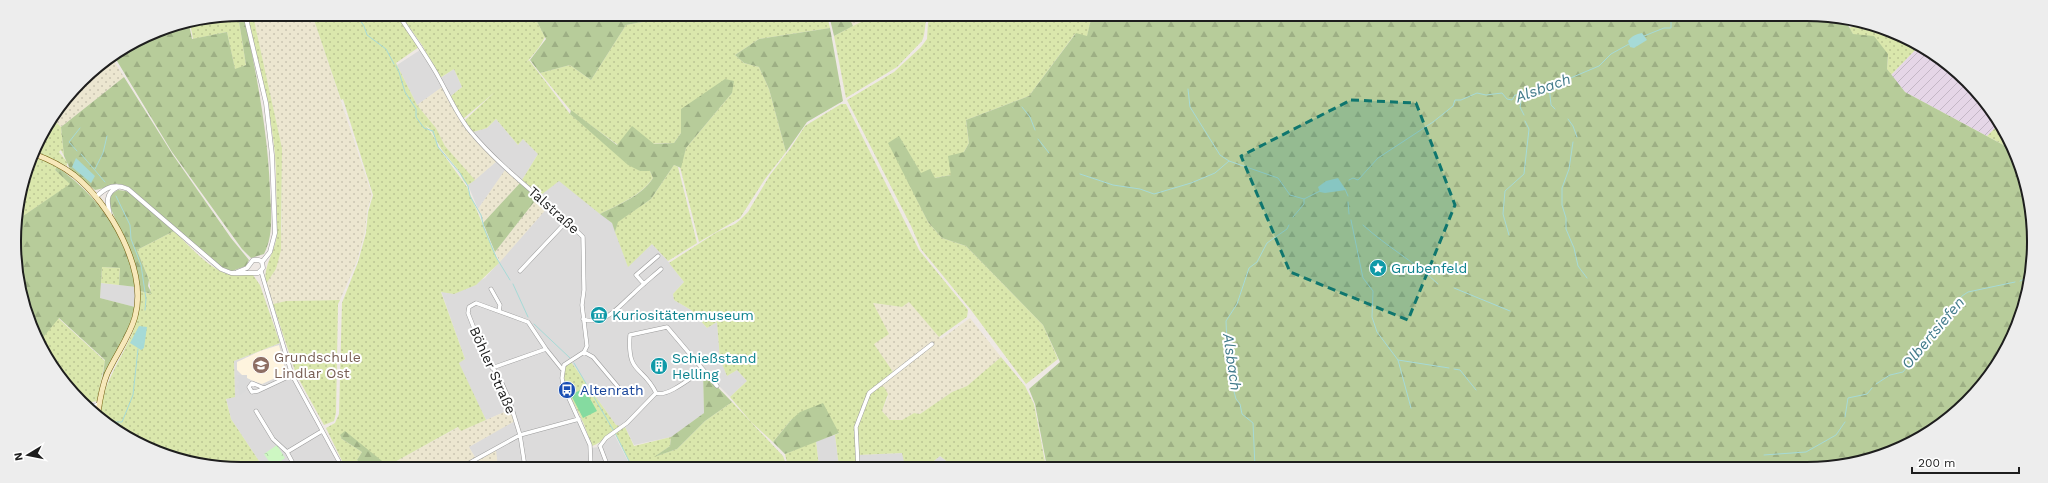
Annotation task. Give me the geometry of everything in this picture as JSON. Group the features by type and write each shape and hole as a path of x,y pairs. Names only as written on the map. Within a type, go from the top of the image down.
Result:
{"main road":[{"path":"38,156 73,175 96,197 118,229 135,272 138,291 138,304 128,337 105,378 98,409"}],"street":[{"path":"96,197 108,187 120,186 134,193 210,261 221,269 231,273 257,272 263,266 262,262 270,252 275,233 272,155 266,103 247,21"},
{"name":"Talstraße","path":"402,21 439,78 460,117 471,132 503,166 567,221 583,237 582,319 587,346 584,352"},
{"path":"110,217 108,195 111,191 120,186"},
{"path":"520,271 567,221"},
{"path":"644,284 636,275 658,256"},
{"path":"231,273 240,271 249,266 250,262 255,259 262,262"},
{"path":"249,266 257,272 263,282 292,375 339,462"},
{"path":"582,319 592,321 601,319 618,310 661,268"},
{"path":"491,288 500,306 499,311 528,322 546,349 562,369 563,386 579,418 591,448 591,462"},
{"name":"Böhler Straße","path":"499,311 476,303 470,305 468,313 482,351 509,399 520,435 524,462"},
{"path":"703,370 673,389 662,394 656,393 630,359 630,335 669,328 717,386"},
{"path":"858,462 856,427 869,393 932,344"},
{"path":"492,368 546,349"},
{"path":"562,369 564,365 584,352 593,357 619,388"},
{"path":"264,388 292,375"},
{"path":"591,448 600,446 602,442 634,416 656,393"},
{"path":"94,405 99,404"},
{"path":"256,411 273,439 287,452 292,462"},
{"path":"471,462 520,435 579,418"},
{"path":"287,452 322,431"},
{"path":"600,446 606,462"}],"highlighted area":[{"path":"1351,100 1416,103 1455,205 1408,320 1290,272 1241,156"}],"shaded area":[{"path":"254,21 314,21 372,195 367,211 365,232 357,261 340,300 286,301 273,304 266,284 276,269 282,229 282,148"},
{"path":"851,21 863,21 853,26"},
{"path":"420,50 439,79 454,69 462,87 451,96 444,86 417,105 397,65"},
{"path":"1915,50 1929,58 1952,76 1972,96 1995,128 1987,136 1905,92 1891,75"},
{"path":"114,62 124,77 61,127 56,122 67,107 96,76"},
{"path":"442,87 460,121 497,161 475,180 445,146 436,128 417,105"},
{"path":"496,119 518,145 523,139 538,154 522,180 508,167 478,209 468,185 498,160 473,132 487,128"},
{"path":"505,170 520,183 483,223 478,209"},
{"path":"559,180 612,223 628,266 652,244 684,282 673,294 674,300 691,310 707,328 717,322 720,358 727,376 737,370 747,381 730,397 704,371 704,413 671,437 634,445 625,427 616,425 571,362 564,365 561,378 590,448 600,447 614,434 628,462 497,462 495,448 476,459 469,447 491,434 511,409 486,420 458,363 465,359 441,291 454,294 485,278 550,205 541,195"},
{"path":"538,197 548,207 500,262 495,252"},
{"path":"101,283 136,287 135,307 100,298"},
{"path":"909,302 941,339 970,318 1001,357 967,386 952,392 920,414 914,413 902,420 890,420 882,411 888,397 880,386 894,375 874,344 873,303 902,307"},
{"path":"280,343 286,367 337,462 260,462 231,419 226,398 235,396 234,361"},
{"name":"Grundschule Lindlar Ost","path":"279,345 285,368 282,375 262,384 245,378 237,370 237,362 260,351"},
{"path":"238,375 247,375 247,378 251,380 247,384 246,391 240,395 237,388"},
{"path":"511,409 515,421 469,447 476,459 470,462 395,462 459,427 461,431"},
{"path":"835,435 838,462 818,462 816,441"},
{"path":"496,450 497,462 474,462"},
{"path":"903,453 904,462 858,462 857,455"},
{"path":"940,456 948,462 933,462"}],"green space":[{"path":"227,21 239,21 246,65 235,70 227,32 193,39 191,27"},
{"path":"239,21 245,21 257,80 269,169 271,231 264,254 251,258 242,249 172,152 116,60 157,38 190,27 192,39 227,32 235,69 246,65"},
{"path":"249,21 254,21 282,148 281,250 276,269 266,284 266,270 277,237 275,155 267,102"},
{"path":"314,21 402,21 419,47 396,63 417,105 436,128 445,146 475,180 468,185 463,180 459,171 442,150 430,129 425,125 431,132 438,147 467,187 499,263 476,285 454,294 441,292 465,359 459,363 486,420 461,431 458,427 395,462 382,462 340,435 342,439 362,452 357,460 359,462 343,462 326,428 335,423 339,414 342,303 358,262 366,233 368,212 373,195 343,99 341,100"},
{"path":"405,21 537,21 545,37 531,58 520,69 463,119 451,96 462,87 454,69 440,78 422,45"},
{"path":"537,21 648,21 626,25 591,80 570,65 540,73 530,60 546,39"},
{"path":"648,21 828,21 830,28 759,39 735,55 744,63 759,67 769,89 786,152 765,179 740,218 699,242 680,167 686,148 732,93 681,109 681,133 674,143 618,145 571,111 540,73 570,65 591,80 626,25"},
{"path":"830,21 851,21 853,26 834,36"},
{"path":"863,21 926,21 922,41 897,67 846,98 834,36"},
{"path":"929,21 1091,21 1087,37 1075,34 1029,96 966,120 969,143 951,175 935,178 921,174 899,137 889,143 928,222 942,238 966,246 1043,325 1058,359 1026,384 971,310 921,249 911,226 847,100 894,72 921,47 927,39"},
{"path":"1091,21 1821,21 1848,25 1853,34 1874,36 1888,54 1887,69 1905,92 2005,146 2015,171 2023,198 2027,227 2027,256 2023,285 2010,326 1997,352 1990,364 1972,387 1952,407 1929,425 1904,439 1877,450 1850,458 1821,462 1046,462 1035,404 1029,389 1060,362 1043,325 966,246 942,238 928,222 888,143 899,136 921,173 930,169 935,178 951,175 948,156 964,152 969,143 966,120 1029,96 1076,33 1087,36"},
{"path":"1854,26 1877,33 1915,50 1891,75 1887,69 1888,54 1853,34 1849,28"},
{"path":"830,28 843,101 807,122 786,152 769,89 759,67 744,63 735,55 759,39"},
{"path":"529,60 570,114 640,171 650,171 653,178 643,190 600,214 559,181 541,195 522,180 538,154 523,139 518,145 496,119 487,128 473,132 464,121"},
{"path":"124,77 173,155 231,238 249,260 246,266 232,271 221,267 129,187 114,184 95,190 70,169 64,156 61,127"},
{"path":"725,79 734,81 732,93 686,148 681,168 674,165 651,199 618,222 615,232 612,223 600,214 643,190 653,178 650,171 640,171 628,165 570,114 571,110 617,145 632,126 654,144 674,143 681,133 681,109"},
{"path":"841,104 846,104 919,250 968,310 967,317 939,337 909,302 902,307 873,303 889,334 874,344 893,372 869,392 855,427 857,462 838,462 835,435 839,433 792,419 773,442 751,422 730,397 747,381 737,370 727,376 720,359 717,322 707,328 691,310 674,300 673,294 684,282 669,263 717,232 735,224 748,212 770,175 805,126"},
{"path":"56,122 61,127 64,156 61,150 59,152 67,162 67,166 40,153"},
{"path":"1995,128 2005,146 1987,136"},
{"path":"38,158 57,167 55,170 71,184 23,216 25,198"},
{"path":"674,165 678,167 697,243 668,261 652,244 628,267 615,232 617,222 651,199"},
{"path":"57,167 72,178 86,191 108,219 118,235 125,251 136,287 119,285 120,268 102,267 100,298 135,307 129,328 102,381 105,360 59,318 43,337 33,312 25,285 21,256 23,216 70,184 55,170"},
{"path":"520,183 538,197 495,252 483,223"},
{"path":"118,190 126,191 131,194 174,231 137,250 149,280 148,286 152,294 140,291 137,271 109,204 110,195"},
{"path":"174,231 207,263 231,275 253,275 260,285 280,343 234,361 235,397 226,399 231,419 260,462 227,462 198,458 171,450 131,432 101,411 108,383 136,323 140,291 151,294 149,280 137,250"},
{"path":"102,267 120,268 119,285 101,283"},
{"path":"340,300 338,304 336,413 334,421 324,425 296,374 273,304 286,301"},
{"path":"58,318 105,361 97,401 92,403 76,387 58,364 43,337"},
{"path":"1001,357 1025,386 1034,404 1045,462 948,462 940,456 933,462 904,462 902,453 857,455 856,433 867,398 870,393 880,386 884,387 888,394 882,411 890,420 902,420 914,413 920,414 952,392 967,386"},
{"path":"571,362 616,425 620,426 596,445 592,446 566,387 564,368"},
{"path":"703,372 732,402 705,421 677,449 654,457 670,446 671,437 704,413"},
{"path":"584,388 597,411 583,418 571,395"},
{"path":"732,402 783,456 785,462 630,462 615,433 625,427 634,446 671,437 670,446 656,456 677,449 705,421"},
{"path":"823,403 839,433 785,454 773,442 792,419 800,412"},
{"path":"345,431 383,462 359,462 357,460 362,452 342,439 340,435"},
{"path":"816,441 818,462 787,462 785,454"},
{"path":"277,445 285,458 280,462 270,462 264,454"}],"water":[{"path":"1642,33 1647,40 1634,48 1630,47 1628,41 1634,36"},
{"path":"76,158 95,176 91,183 72,167"},
{"path":"1338,178 1346,190 1325,193 1320,192 1318,187 1326,181"},
{"path":"139,326 147,327 144,348 141,350 130,343"}],"waterway":[{"path":"361,21 367,35 386,49 394,64"},
{"name":"Alsbach","path":"1644,36 1664,28 1671,28 1671,21"},
{"name":"Alsbach","path":"1349,180 1353,178 1358,180 1378,158 1433,122 1453,106 1455,100 1461,100 1477,93 1486,95 1502,93 1507,99 1512,100 1515,95 1532,94 1542,87 1554,85 1599,66 1611,54 1629,44"},
{"path":"396,66 405,92 416,109 416,117 424,128 433,131 438,147 460,173 468,186 470,196 481,215 484,228 496,257 510,280"},
{"path":"1549,86 1551,105 1555,109"},
{"path":"1188,89 1190,107 1220,155 1229,161"},
{"path":"1522,95 1520,107 1524,115"},
{"path":"1022,107 1030,117 1035,130"},
{"path":"1568,119 1573,126 1577,137"},
{"path":"1509,235 1503,214 1505,191 1524,174 1529,129 1525,121"},
{"path":"77,151 69,142 80,128"},
{"path":"95,169 103,153 107,136"},
{"path":"1038,139 1049,153"},
{"path":"1573,142 1569,169 1562,188 1562,205 1566,218 1566,229 1574,248 1578,266 1587,278"},
{"path":"81,154 105,182"},
{"path":"1080,174 1113,185 1140,189 1154,194 1191,183 1215,173 1229,161 1278,178 1290,195 1304,199"},
{"path":"1345,189 1348,196"},
{"name":"Alsbach","path":"1293,217 1304,204 1304,199 1320,191"},
{"path":"116,196 130,225 131,239 141,265 146,299 145,310"},
{"path":"1348,202 1349,214"},
{"path":"1351,220 1363,278 1373,291 1372,317 1377,332 1398,360 1411,408"},
{"name":"Alsbach","path":"1255,462 1253,423 1242,414 1231,380 1232,367 1227,346 1226,321 1237,304 1249,268 1257,262 1267,243 1287,229 1289,225"},
{"path":"1363,225 1438,284"},
{"name":"Olbertsiefen","path":"2020,281 2024,279"},
{"name":"Olbertsiefen","path":"1876,384 1890,375 1903,372 1962,296 1968,292 2015,282"},
{"path":"513,284 528,317"},
{"path":"1454,288 1510,311"},
{"path":"534,324 570,358"},
{"path":"115,422 122,422 133,395 138,349"},
{"path":"1398,360 1449,368"},
{"path":"574,363 615,433 630,462"},
{"path":"1454,369 1460,370 1476,390"},
{"name":"Olbertsiefen","path":"1845,417 1848,398 1867,394 1872,388"},
{"name":"Olbertsiefen","path":"1764,455 1806,452 1836,435 1845,422"}],"place":[{"name":"Grubenfeld","path":"1378,268"},
{"name":"Kuriositätenmuseum","path":"599,315"},
{"name":"Grundschule Lindlar Ost","path":"261,365"},
{"name":"Schießstand Helling","path":"659,366"},
{"name":"Altenrath","path":"567,390"}]}
